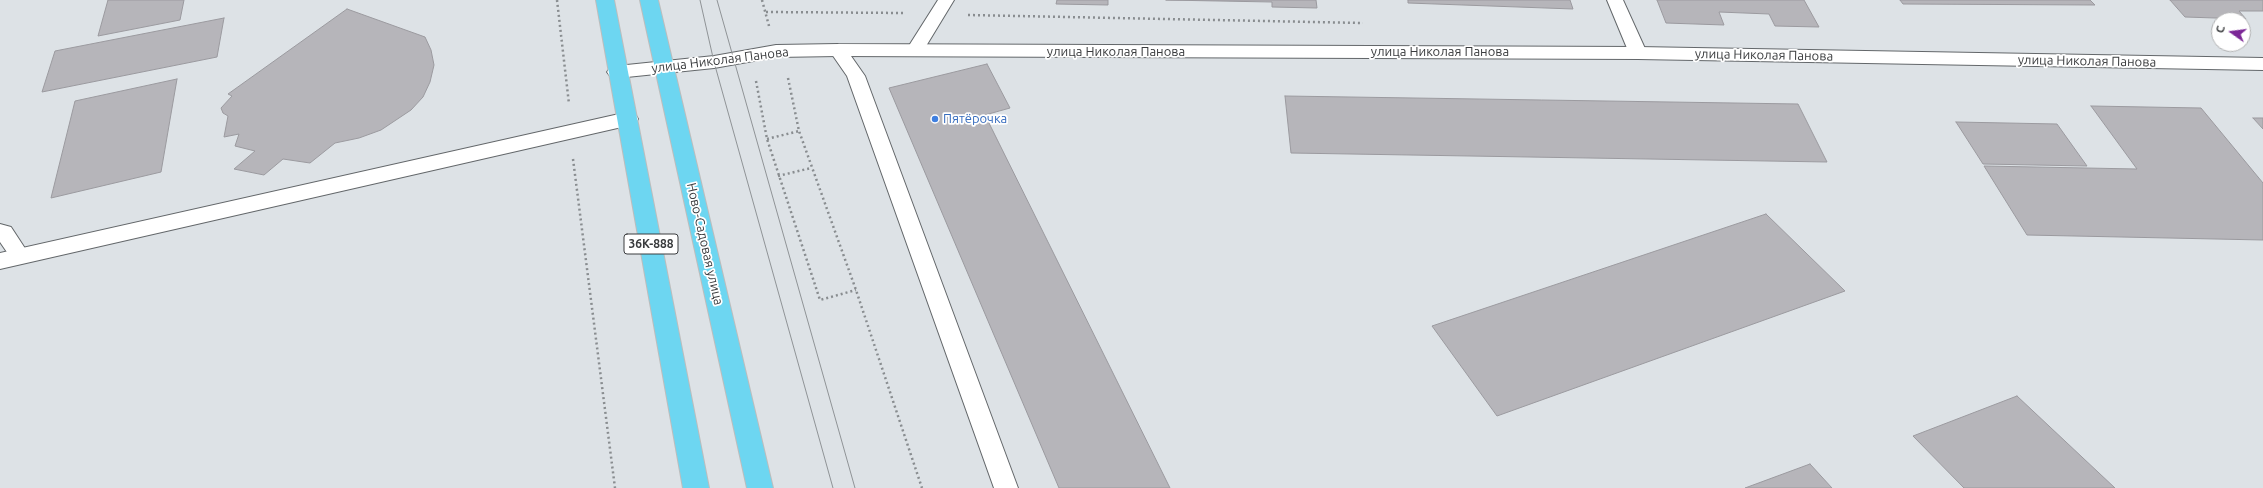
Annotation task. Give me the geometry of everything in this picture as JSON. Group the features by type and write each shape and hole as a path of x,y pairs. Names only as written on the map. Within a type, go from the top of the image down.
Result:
{"main road":[{"name":"36К-888","path":"605,0 617,72 628,119 696,488"},
{"name":"Ново-Садовая улица","path":"649,0 760,488"}],"street":[{"name":"улица Николая Панова","path":"617,72 776,51 838,50 914,52 1638,52 2263,64"},
{"path":"0,261 573,130 628,119"}],"lane":[{"path":"914,52 946,0"},
{"path":"1615,0 1638,52"},
{"path":"838,50 856,76 1006,488"},
{"path":"0,231 4,232 20,256"}],"path":[{"path":"557,0 573,130 572,149 615,488"},
{"path":"762,0 776,51 786,68 799,131 811,168 856,290 922,488"},
{"path":"755,78 767,139 820,300 856,290"},
{"path":"767,139 799,131"},
{"path":"778,176 811,168"}],"building":[{"path":"108,0 184,0 180,20 98,36"},
{"path":"1057,0 1108,0 1108,5 1056,4"},
{"path":"1166,0 1316,0 1317,8 1272,7 1272,2"},
{"path":"1408,0 1570,0 1573,9 1408,3"},
{"path":"1657,0 1804,0 1819,27 1775,26 1769,14 1719,12 1724,25 1666,23"},
{"path":"1900,0 2090,0 2095,5 1903,4"},
{"path":"2170,0 2263,0 2263,11 2211,12 2211,18 2185,17"},
{"path":"347,9 425,37 431,50 434,65 430,82 423,97 411,110 381,130 359,138 335,143 310,163 283,159 264,175 234,169 255,151 235,146 239,134 224,137 228,116 223,113 221,108 232,96 228,94"},
{"path":"224,18 217,57 42,92 55,51"},
{"path":"987,64 1010,108 985,115 1170,488 1059,488 889,88"},
{"path":"177,79 161,172 51,198 75,101"},
{"path":"1285,96 1798,104 1827,162 1291,153"},
{"path":"2091,106 2201,108 2263,183 2263,240 2027,235 1984,166 2137,169"},
{"path":"2253,118 2263,118 2263,129"},
{"path":"1956,122 2057,124 2087,166 1983,164"},
{"path":"1766,214 1845,291 1497,416 1432,326"},
{"path":"2017,396 2115,488 1964,488 1913,436"},
{"path":"1810,464 1832,488 1745,488"}],"tram line":[{"path":"700,0 714,62 833,488"},
{"path":"717,0 855,488"}],"place":[{"name":"Пятёрочка","path":"935,119"}]}
